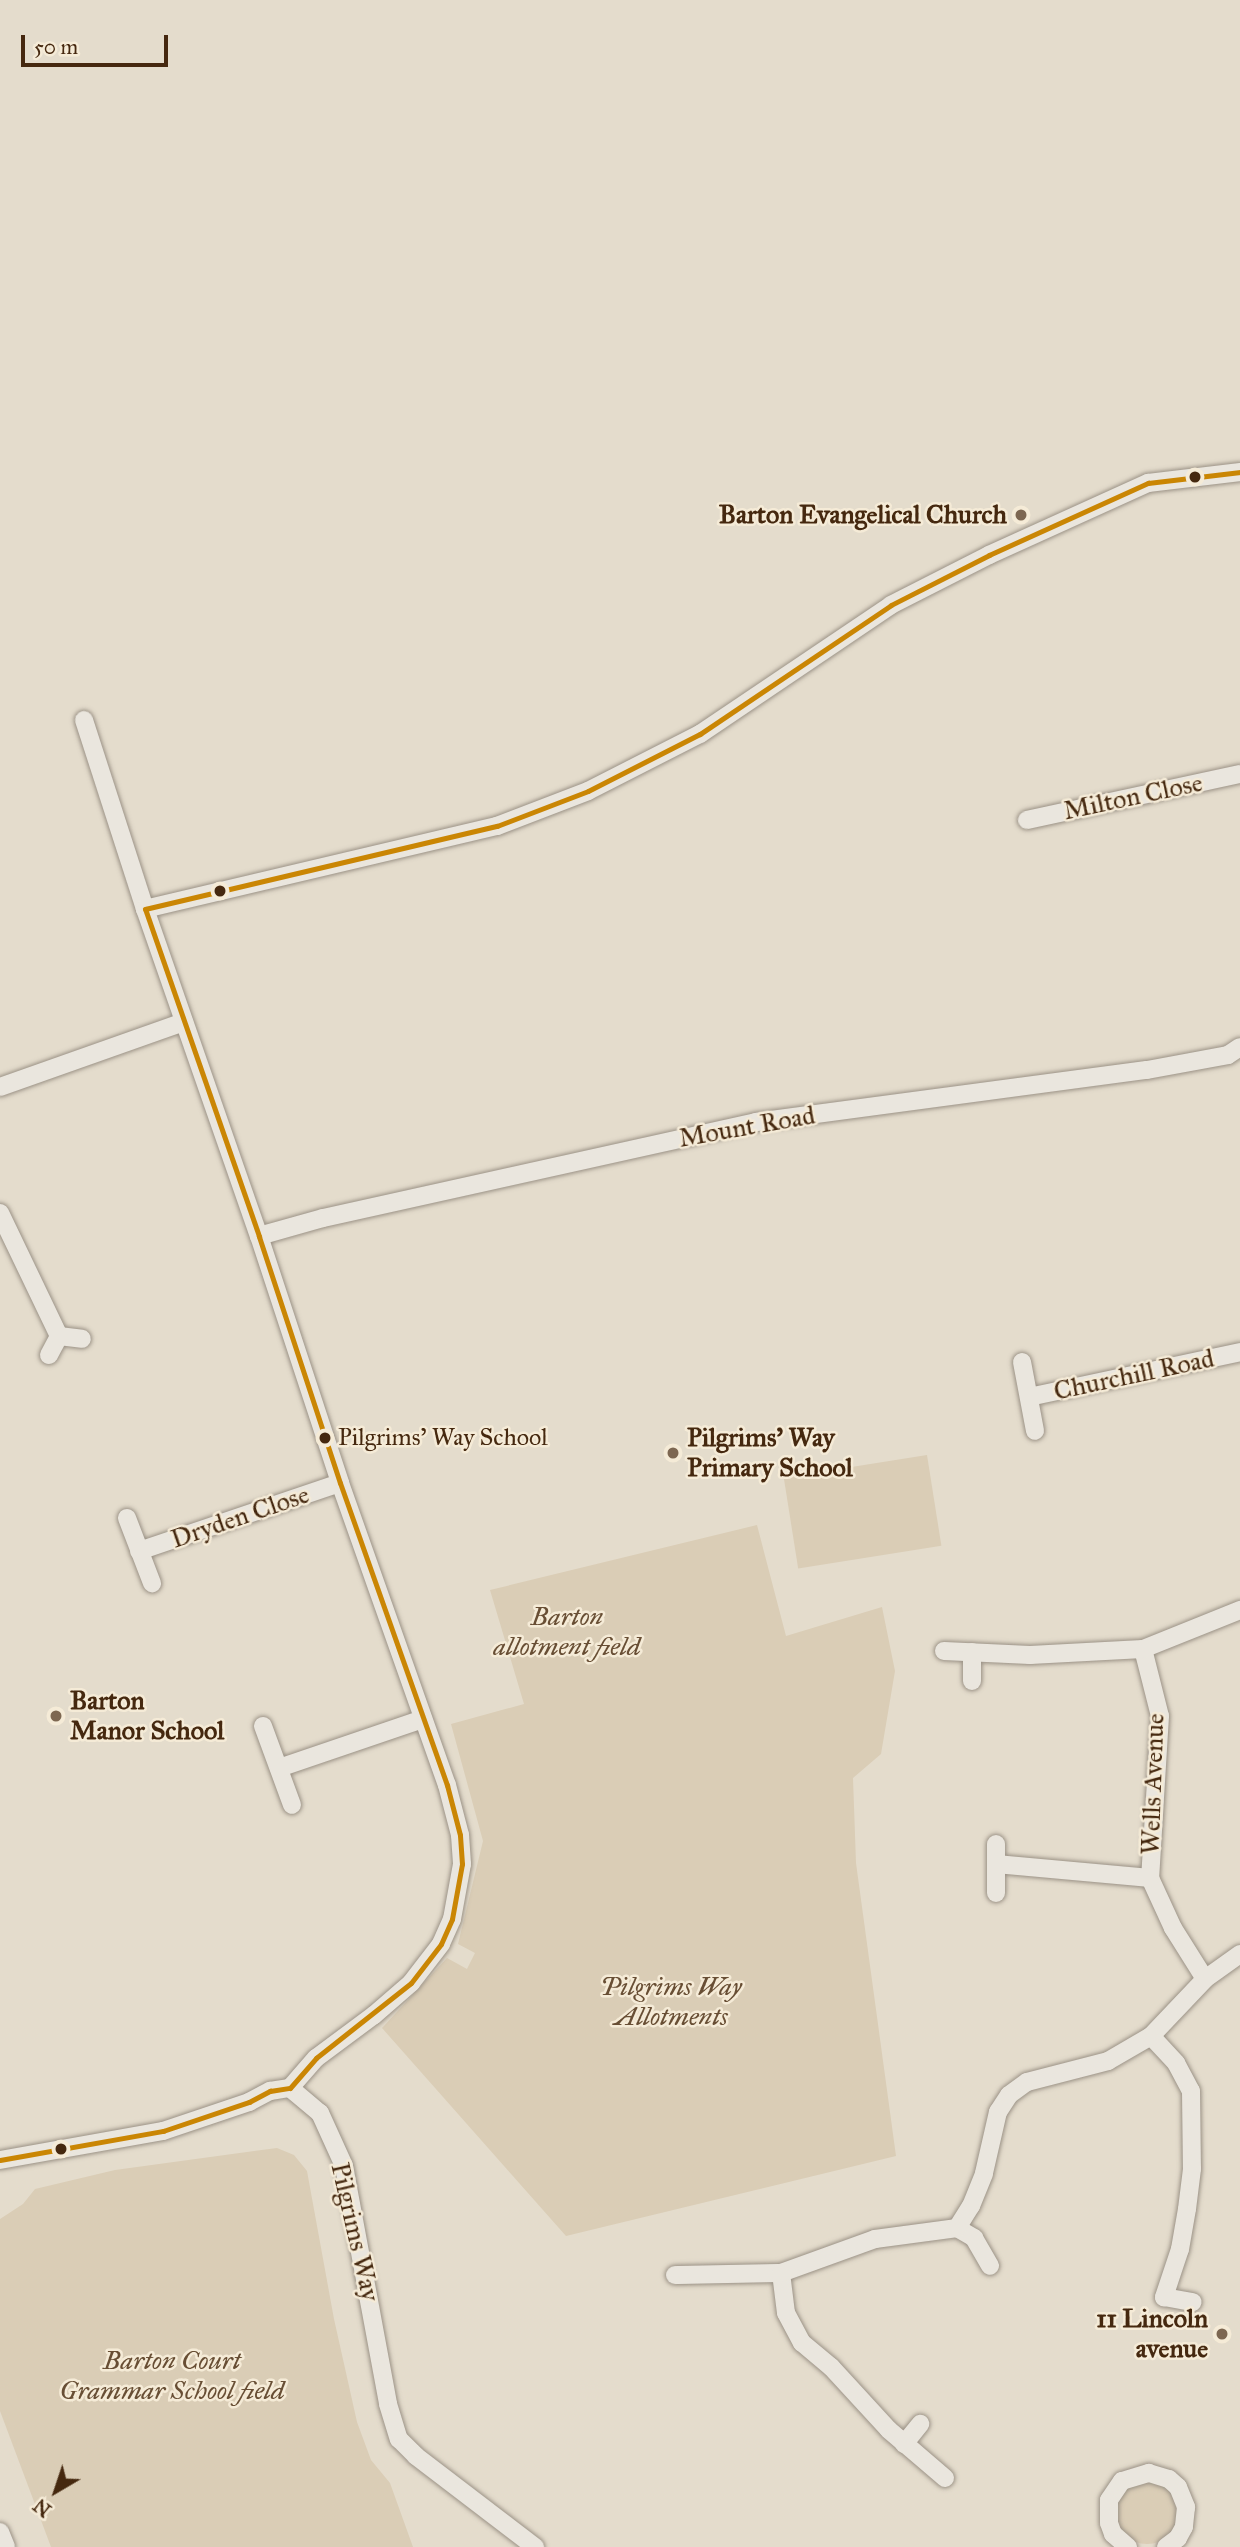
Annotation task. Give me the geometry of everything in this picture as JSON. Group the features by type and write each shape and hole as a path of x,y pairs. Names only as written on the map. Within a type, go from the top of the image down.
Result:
{"street":[{"path":"145,909 497,826 588,791 700,734 891,606 989,555 1148,483 1240,472"},
{"path":"0,2160 163,2131 249,2102 270,2091 290,2088 316,2058 374,2015 411,1983 441,1944 452,1919 461,1864 460,1835 447,1785 340,1483 259,1236 145,909 84,720"},
{"name":"Milton Close","path":"1027,820 1240,774"},
{"path":"0,1087 184,1022"},
{"name":"Mount Road","path":"259,1236 336,1215 756,1122 1147,1070 1228,1055 1240,1047"},
{"path":"0,1213 60,1336"},
{"path":"60,1336 82,1339"},
{"path":"48,1355 60,1336"},
{"name":"Churchill Road","path":"1028,1397 1240,1352"},
{"name":"Churchill Road","path":"1022,1362 1035,1431"},
{"name":"Dryden Close","path":"139,1551 340,1483"},
{"name":"Dryden Close","path":"127,1518 152,1583"},
{"path":"944,1651 1030,1655 1143,1649 1240,1610"},
{"name":"Wells Avenue","path":"1143,1649 1160,1716 1150,1878 1173,1928 1205,1979"},
{"path":"972,1652 972,1681"},
{"path":"279,1768 423,1719"},
{"path":"263,1726 292,1805"},
{"path":"996,1844 996,1893"},
{"name":"Wells Avenue","path":"996,1864 1150,1878"},
{"path":"957,2228 971,2206 984,2173 998,2112 1009,2095 1027,2082 1108,2061 1151,2036 1205,1979 1240,1954"},
{"path":"1151,2036 1176,2063 1191,2091 1192,2169 1187,2209 1180,2249 1164,2297 1193,2302"},
{"name":"Pilgrims Way","path":"290,2088 320,2113 344,2165 392,2420 400,2439 416,2456 535,2547"},
{"path":"675,2275 733,2271 739,2276 781,2273 875,2239 957,2228 974,2238 990,2266"},
{"path":"781,2273 786,2313 802,2343 831,2367 904,2444 945,2478"},
{"path":"904,2444 920,2424"},
{"path":"1128,2547 1113,2533 1109,2523 1109,2500 1122,2482 1149,2473 1169,2479 1178,2487 1186,2507 1184,2527 1168,2547"},
{"path":"0,2532 6,2547"}],"green space":[{"path":"927,1455 941,1546 798,1569 784,1478"},
{"name":"Pilgrims Way Allotments","path":"757,1525 786,1636 882,1607 895,1671 881,1754 853,1778 856,1863 896,2156 566,2236 382,2028 447,1958 467,1969 475,1953 458,1944 483,1841 451,1724 524,1704 490,1590"},
{"name":"Barton Court Grammar School field","path":"277,2148 294,2155 307,2171 334,2319 357,2422 371,2460 390,2483 413,2547 51,2547 0,2411 0,2219 23,2204 35,2189 115,2170"},
{"path":"1141,2482 1153,2482 1169,2491 1176,2501 1176,2525 1169,2535 1153,2544 1141,2544 1130,2539 1121,2530 1116,2519 1116,2507 1121,2496 1130,2487"}],"transit line":[{"path":"0,2160 163,2131 249,2102 270,2091 290,2088 316,2058 411,1983 441,1944 452,1919 462,1864 460,1835 447,1785 340,1483 259,1236 145,909 497,826 588,791 700,734 891,605 989,555 1148,483 1240,472"}],"place":[{"name":"Barton Evangelical Church","path":"1021,515"},
{"name":"Pilgrims' Way School","path":"325,1438"},
{"name":"Pilgrims' Way Primary School","path":"673,1453"},
{"name":"Barton Manor School","path":"56,1716"},
{"name":"11 Lincoln avenue","path":"1222,2334"}],"park label":[{"name":"Barton allotment field","path":"567,1632"}]}
